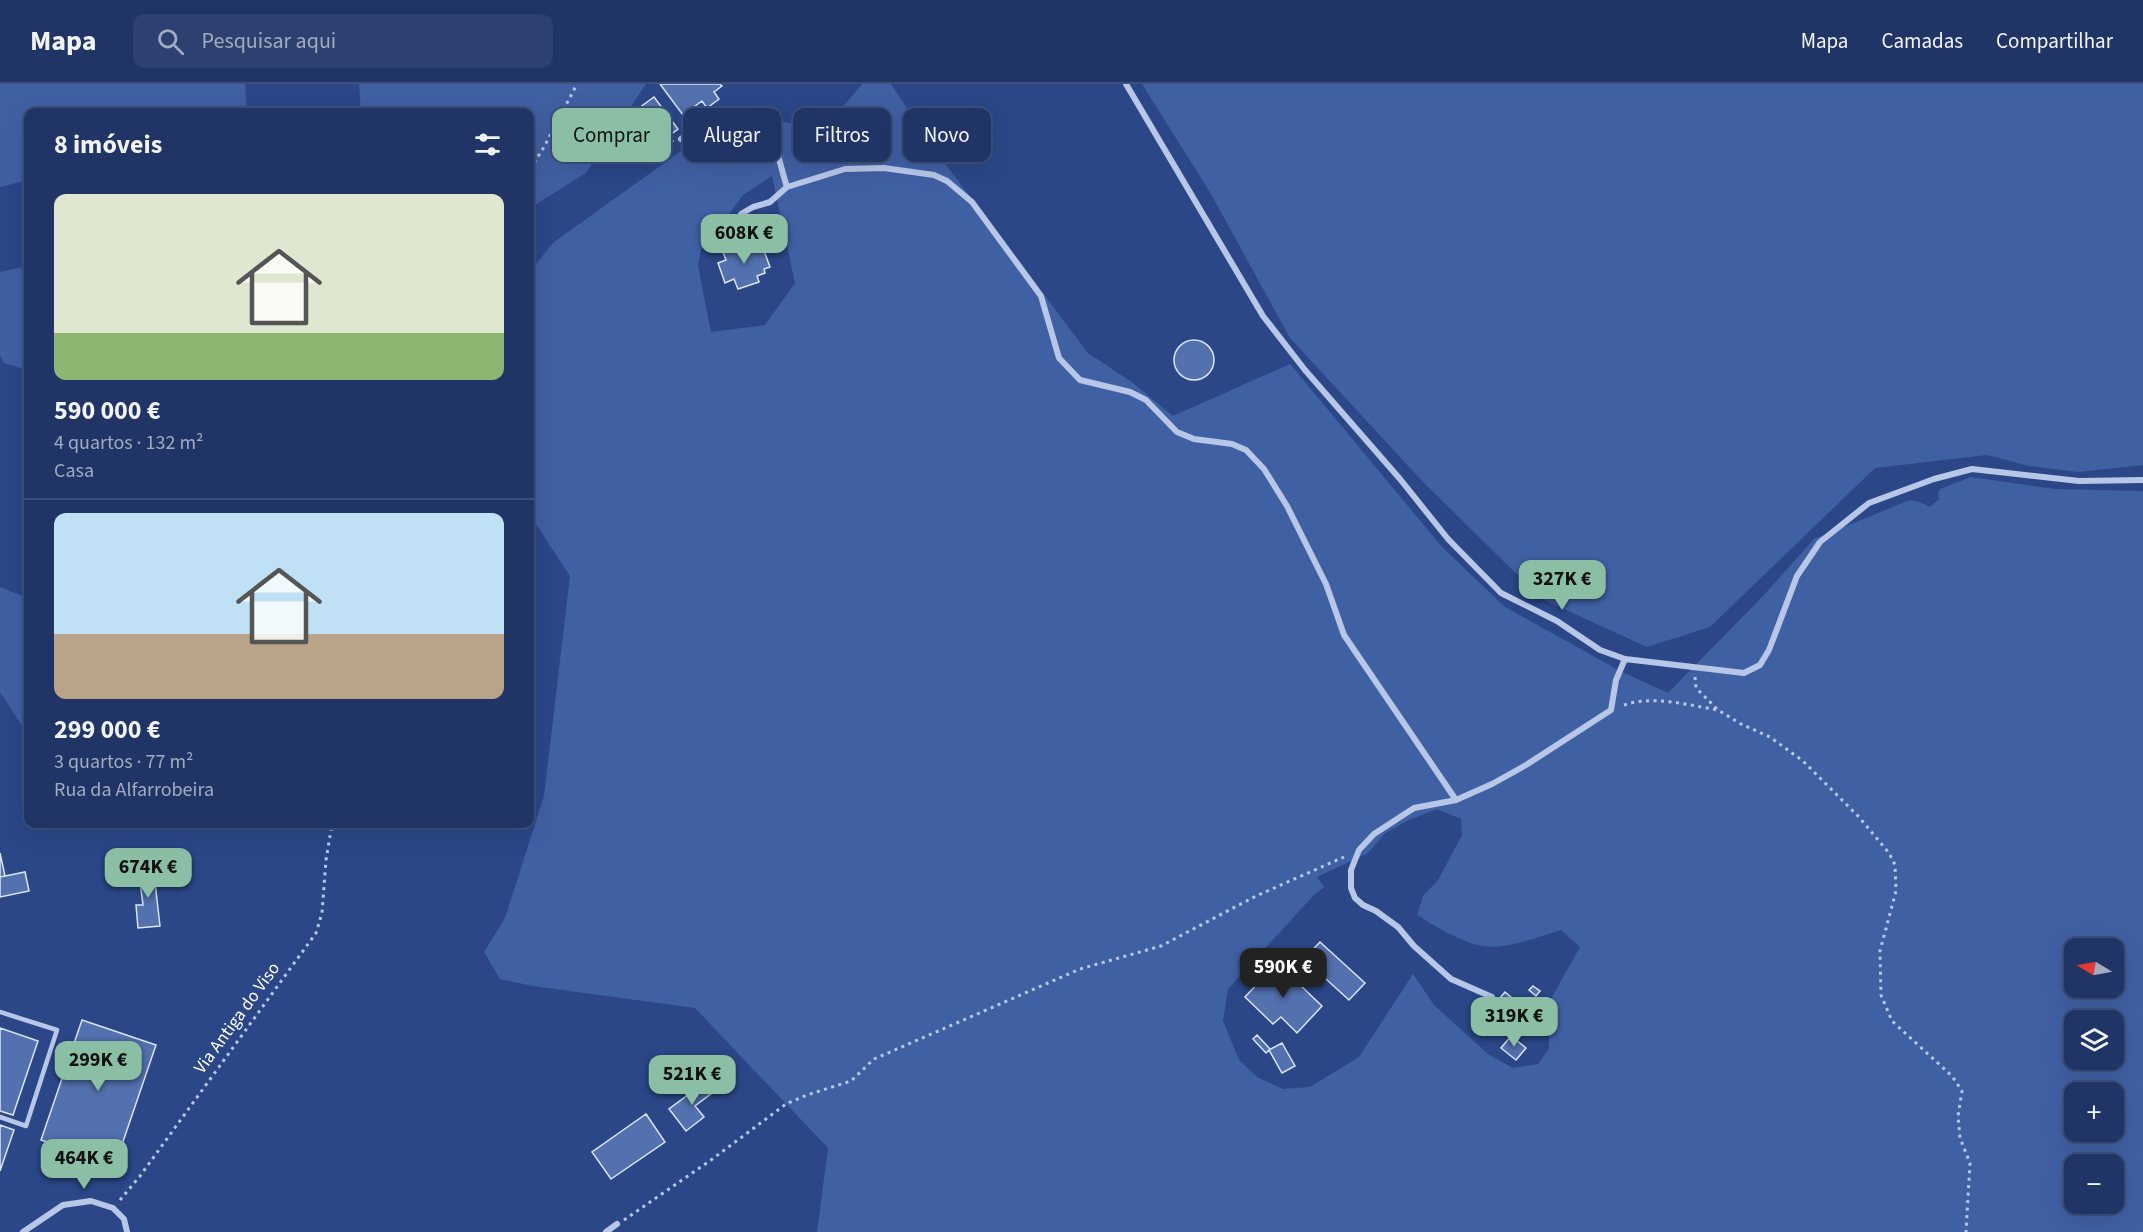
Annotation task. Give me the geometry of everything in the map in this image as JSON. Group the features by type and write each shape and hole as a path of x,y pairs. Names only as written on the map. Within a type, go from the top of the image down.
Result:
{"street":[{"path":"1126,84 1263,316 1305,370 1400,479 1448,539 1501,593 1557,621 1600,650 1625,659 1744,673 1760,665 1769,650 1797,576 1820,542 1869,503 1934,479 1972,468 2079,481 2143,480"},
{"path":"681,139 711,123 730,118 753,122 767,132 787,187"},
{"path":"728,241 741,214 753,207 770,202 787,187 845,169 894,170 934,175 947,182 972,202 1041,296 1059,358 1080,380 1130,392 1146,400 1178,432 1194,440 1232,444 1246,450 1264,470 1287,506 1326,584 1344,635 1456,800"},
{"path":"1492,997 1450,979 1414,946 1398,927 1355,898 1351,888 1351,870 1359,850 1374,834 1414,808 1456,800 1492,784 1526,765 1611,710 1616,680 1625,659"},
{"path":"23,1232 63,1205 91,1201 113,1208 124,1219 127,1232"},
{"path":"606,1232 617,1224"}],"lane":[{"path":"0,1012 57,1030 26,1125 0,1117"}],"path":[{"path":"534,163 577,84"},
{"path":"1693,666 1696,688 1718,710 1741,724 1770,737 1803,761 1858,816 1889,853 1895,865 1896,891 1880,951 1881,995 1892,1021 1952,1076 1962,1091 1958,1116 1960,1138 1970,1163 1966,1232"},
{"path":"1611,710 1634,702 1675,703 1718,710"},
{"name":"Via Antiga do Viso","path":"113,1208 140,1176 316,933 322,913 326,860 331,828"},
{"path":"617,1224 711,1160 786,1104 851,1081 874,1059 1080,969 1161,946 1256,896 1359,850"}],"shaded area":[{"path":"0,84 245,84 247,108 24,108 24,181 0,187"},
{"path":"359,84 646,84 630,108 552,108 552,162 593,162 586,173 534,206 534,108 361,108"},
{"path":"862,84 891,84 907,108 903,108 903,162 944,162 1088,353 1133,383 1173,416 1290,364 1443,548 1505,607 1620,671 1668,693 1762,597 1814,539 1910,500 1930,507 1939,499 1940,489 1971,477 2055,489 2143,491 2143,1232 817,1232 828,1148 695,1008 533,986 500,979 484,952 505,918 544,796 570,576 534,521 534,266 554,242 666,162 671,162 671,158 683,150 683,162 781,162 781,121 793,124 793,162 891,162 891,108 842,108","holes":["772,176 795,283 765,325 711,332 698,266 701,249 719,235 729,214 743,195","1437,809 1461,819 1462,835 1438,880 1423,896 1417,915 1457,938 1482,946 1511,945 1561,930 1580,947 1552,997 1549,1013 1549,1049 1538,1064 1513,1068 1489,1055 1434,1005 1413,974 1359,1057 1310,1087 1283,1089 1257,1077 1239,1060 1223,1021 1228,989 1313,896 1324,887 1317,877 1368,853 1385,833"]},
{"path":"1142,84 2143,84 2143,465 2078,472 2029,466 1987,455 1875,468 1710,627 1647,647 1542,599 1423,482 1290,338 1211,194"},
{"path":"24,267 24,369 4,363 0,355 0,272"},
{"path":"0,587 24,596 24,729 0,692"}],"building":[{"path":"660,84 720,84 722,86 714,92 719,99 707,108 702,101 692,108 683,108 683,115"},
{"path":"654,97 662,108 639,108"},
{"path":"671,120 678,129 671,134"},
{"path":"750,243 753,251 763,248 770,267 764,269 765,273 757,276 759,282 738,289 734,279 725,283 718,263 726,260 723,252"},
{"path":"1194,340 1208,346 1214,360 1208,374 1194,380 1180,374 1174,360 1180,346"},
{"path":"0,853 5,876 0,877"},
{"path":"153,865 160,926 138,928 136,905 143,905 138,867"},
{"path":"25,872 29,891 0,897 0,877"},
{"path":"1320,942 1365,983 1349,1000 1304,959"},
{"path":"1277,963 1322,1006 1297,1033 1281,1017 1273,1024 1245,997"},
{"path":"1533,986 1540,991 1536,996 1529,990"},
{"path":"1505,992 1531,1014 1514,1035 1487,1013"},
{"path":"82,1020 156,1045 115,1165 41,1140"},
{"path":"0,1028 38,1041 13,1115 0,1111"},
{"path":"1257,1035 1270,1049 1266,1053 1253,1039"},
{"path":"1511,1036 1526,1048 1516,1060 1501,1048"},
{"path":"1282,1043 1295,1066 1282,1073 1269,1050"},
{"path":"708,1080 716,1090 695,1106 704,1117 686,1131 669,1109"},
{"path":"646,1114 665,1142 611,1179 592,1152"},
{"path":"0,1125 14,1130 0,1171"}]}
